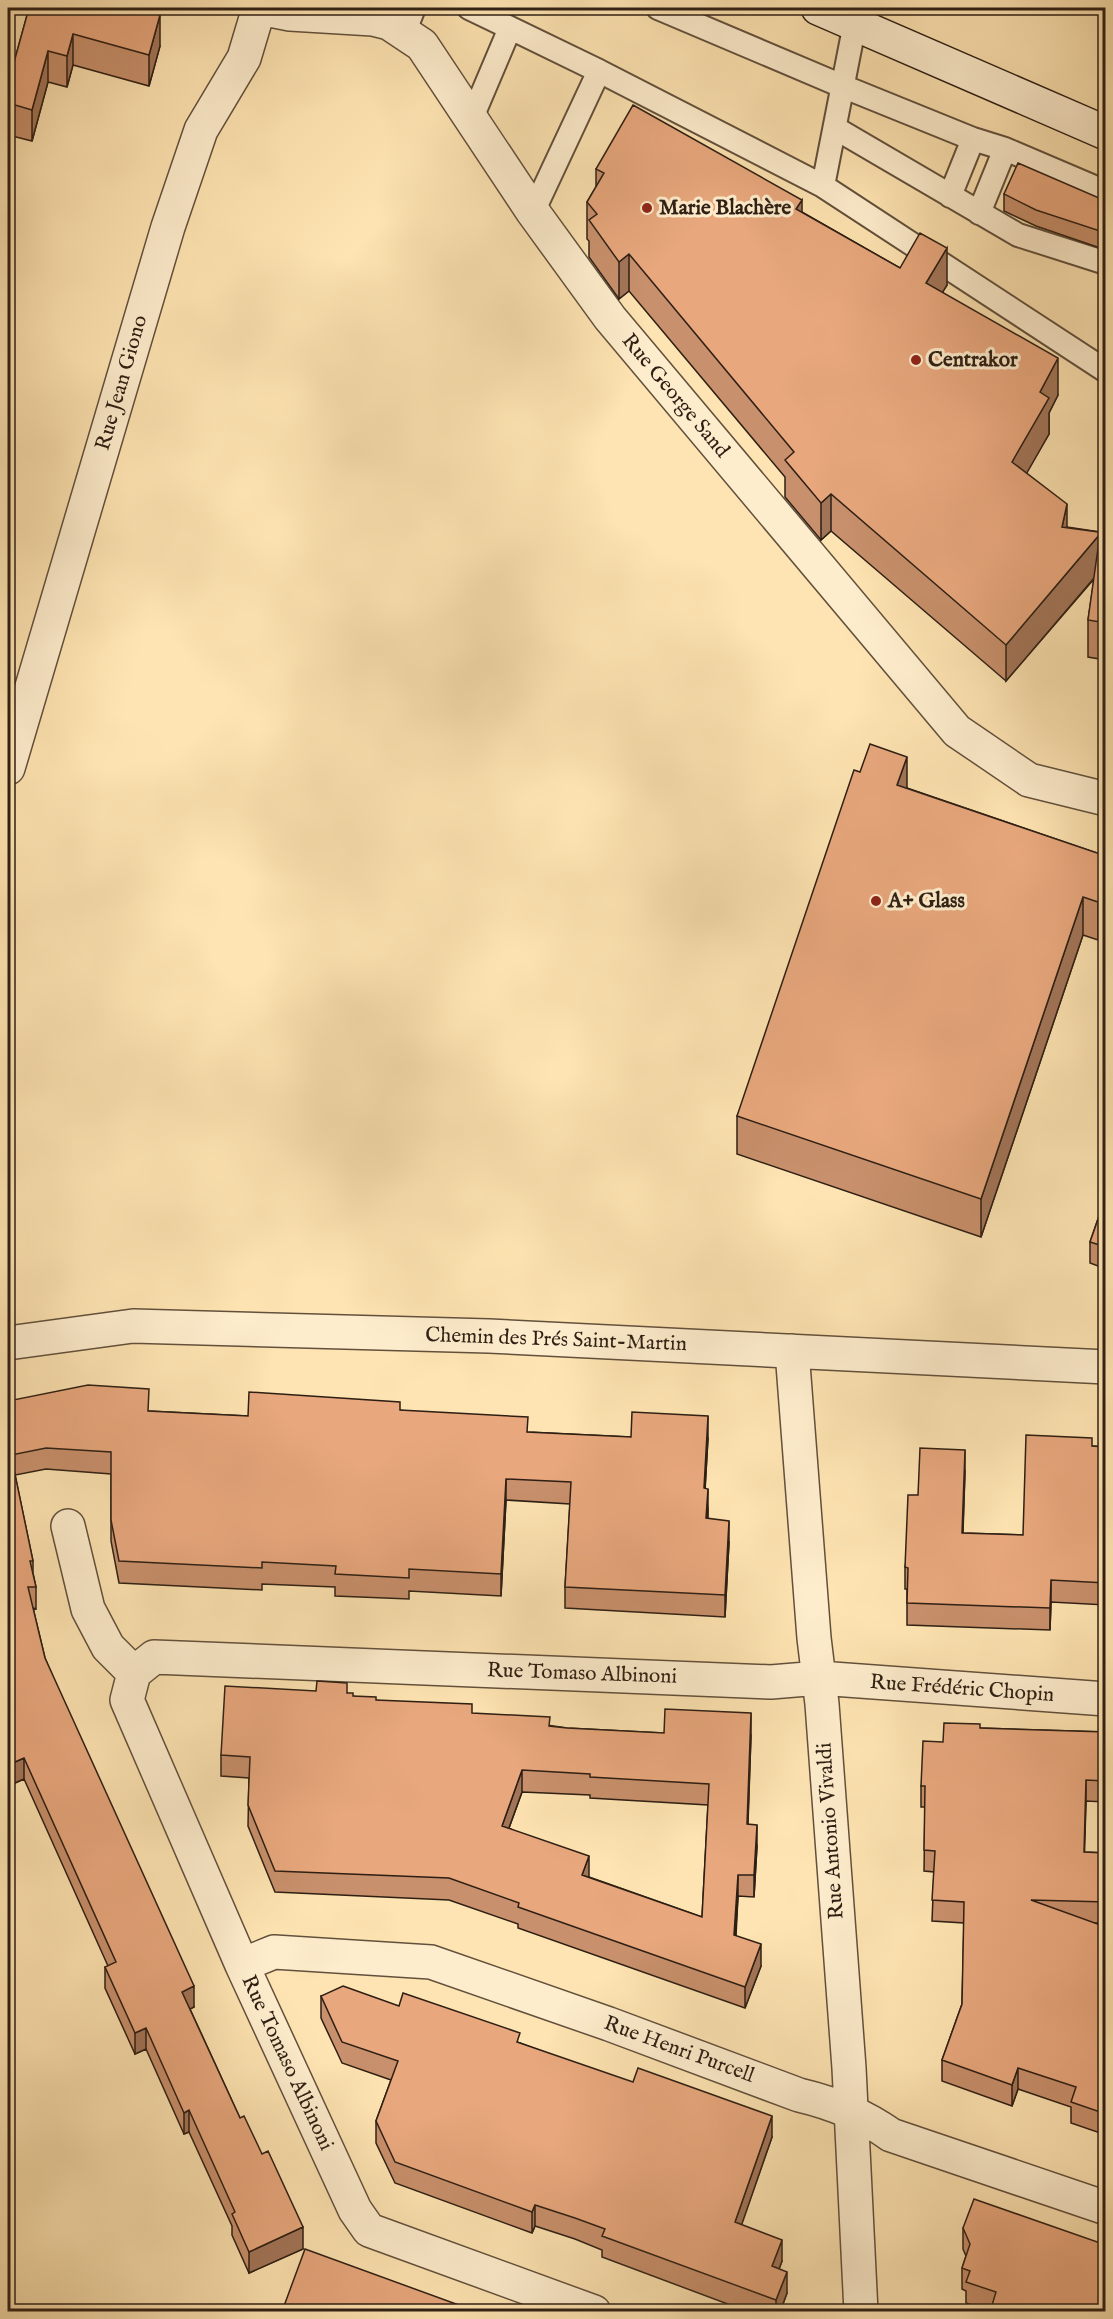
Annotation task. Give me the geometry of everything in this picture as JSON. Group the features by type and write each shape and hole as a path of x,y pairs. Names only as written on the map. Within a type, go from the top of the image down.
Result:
{"street":[{"name":"Rue George Sand","path":"259,8 290,14 373,19 389,23 409,20 422,45 533,212 610,318 957,731 1029,780 1106,799"},
{"name":"Rue Jean Giono","path":"8,768 168,227 201,130 244,58 259,8"},
{"path":"818,8 1106,133"},
{"name":"Chemin des Prés Saint-Martin","path":"8,1342 134,1326 489,1336 1106,1366"},
{"name":"Rue Antonio Vivaldi","path":"792,1351 851,2111 861,2312"},
{"path":"68,1526 88,1609 108,1647 134,1673"},
{"name":"Rue Tomaso Albinoni","path":"594,2312 369,2230 356,2211 242,1965 127,1700 134,1673 154,1657 771,1682 819,1678"},
{"name":"Rue Frédéric Chopin","path":"819,1678 1106,1699"},
{"name":"Rue Henri Purcell","path":"242,1965 274,1952 431,1962 609,2024 799,2095 828,2102 851,2111 891,2135 1106,2208"}],"lane":[{"path":"469,8 599,71 823,186 1106,371"},
{"path":"658,8 973,140 1005,149 1106,192"},
{"path":"823,186 855,23"},
{"path":"471,120 510,28"},
{"path":"533,212 599,71"},
{"path":"835,128 1018,235 1106,263"},
{"path":"950,196 973,140"},
{"path":"979,213 1005,149"}],"building":[{"path":"29,8 132,8 160,15 149,55 73,34 67,56 48,51 32,110 8,103 8,84"},
{"path":"633,105 802,200 796,209 900,268 920,233 947,248 926,283 1058,358 1040,392 1049,398 1012,462 1067,504 1062,527 1106,533 1106,623 1088,620 1100,534 1006,645 831,494 821,503 785,460 794,452 629,254 619,262 589,220 597,214 587,202 604,173 596,169"},
{"path":"1018,163 1106,201 1106,233 1036,210 1004,194"},
{"path":"870,744 907,757 897,785 1106,856 1106,880 1098,902 1083,897 981,1199 737,1116 854,770 860,772"},
{"path":"1106,1196 1106,1247 1090,1242"},
{"path":"88,1385 149,1389 148,1411 248,1416 249,1392 400,1402 400,1410 528,1417 527,1432 631,1437 632,1412 708,1416 704,1488 708,1489 706,1518 729,1521 725,1595 565,1587 571,1482 506,1479 501,1574 409,1569 409,1578 335,1574 336,1566 262,1562 262,1568 119,1561 111,1520 111,1452 46,1448 11,1455 33,1561 30,1561 36,1587 28,1587 45,1658 194,1986 182,1992 240,2118 244,2116 262,2154 268,2151 303,2227 249,2252 232,2214 235,2212 189,2110 184,2113 146,2028 135,2033 105,1967 116,1962 24,1758 8,1765 8,1401"},
{"path":"1026,1435 1092,1438 1092,1446 1106,1447 1106,1583 1051,1580 1050,1608 907,1603 908,1568 905,1567 908,1495 918,1495 920,1448 965,1450 962,1533 1023,1535"},
{"path":"317,1681 347,1683 347,1693 353,1693 353,1696 376,1697 376,1700 472,1704 472,1713 550,1717 549,1726 664,1733 665,1709 751,1713 747,1824 757,1825 754,1875 738,1875 734,1935 761,1944 745,1987 518,1907 519,1903 449,1878 275,1871 248,1805 250,1757 221,1755 225,1686 316,1691","holes":["522,1770 590,1774 590,1777 709,1784 702,1917 582,1875 589,1856 502,1826"]},
{"path":"944,1723 980,1724 980,1728 1106,1732 1106,1781 1086,1780 1084,1852 1106,1853 1106,1902 1031,1900 1106,1927 1106,2114 1071,2102 1076,2087 1018,2068 1012,2085 942,2060 962,2004 964,1902 932,1900 935,1851 924,1850 925,1786 921,1786 923,1741 943,1742"},
{"path":"343,1986 399,2006 403,1993 520,2033 517,2042 633,2082 638,2068 772,2116 735,2222 782,2240 772,2266 787,2272 776,2300 602,2236 605,2229 575,2218 535,2205 532,2212 395,2162 376,2121 398,2061 342,2042 321,1996"},
{"path":"974,2199 1106,2245 1106,2312 990,2312 996,2292 966,2282 970,2271 962,2268 970,2244 963,2228"},
{"path":"305,2249 478,2312 300,2312 284,2306"}],"place":[{"name":"Marie Blachère","path":"647,208"},
{"name":"Centrakor","path":"916,360"},
{"name":"A+ Glass","path":"876,901"}]}
